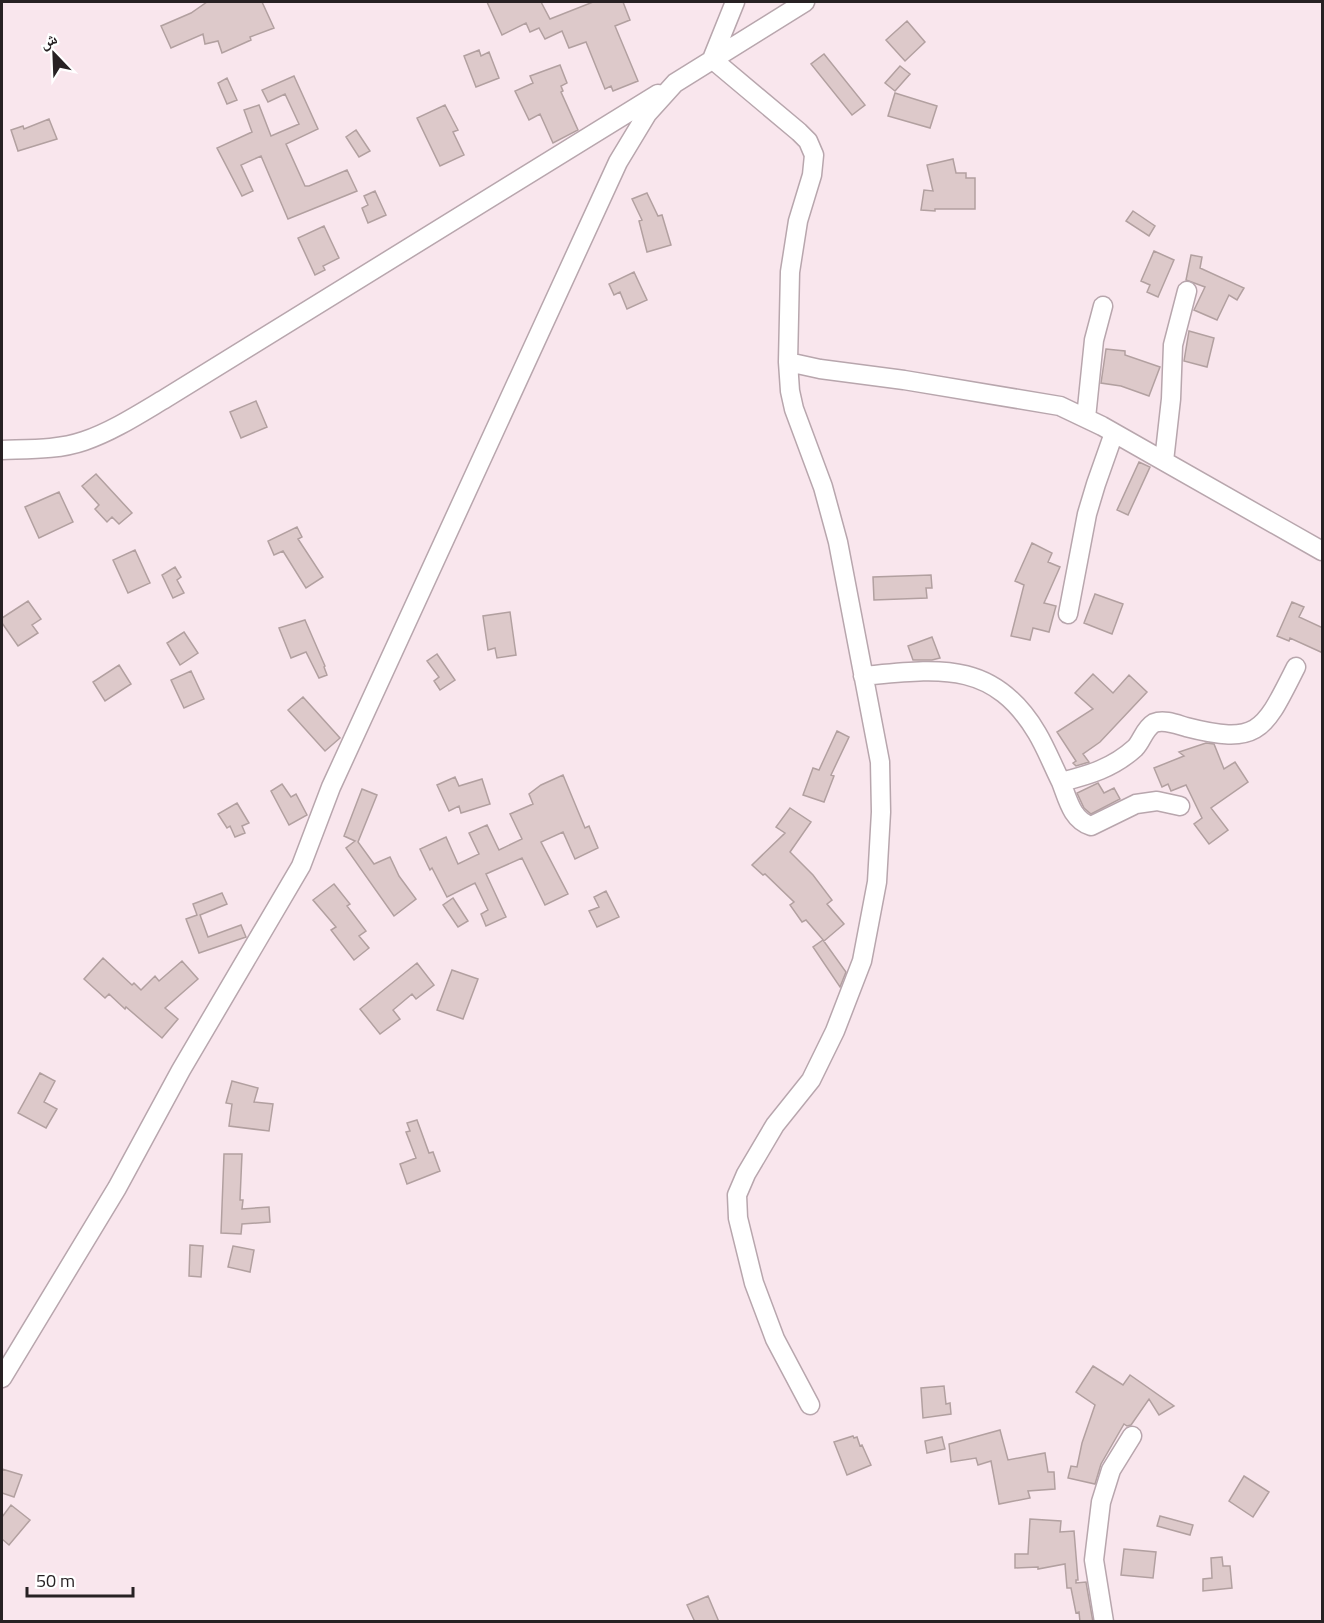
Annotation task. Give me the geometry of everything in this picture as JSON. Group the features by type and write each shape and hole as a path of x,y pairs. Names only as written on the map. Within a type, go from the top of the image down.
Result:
{"street":[{"path":"712,59 735,2"},
{"path":"2,450 52,448 82,442 107,432 166,398 804,2"},
{"path":"712,59 799,132 808,141 814,155 812,175 798,221 790,272 788,362 790,391 794,409 824,487 838,542 880,762 881,812 877,882 862,961 835,1031 811,1080 775,1125 746,1174 737,1195 738,1218 754,1283 775,1339 810,1405"},
{"path":"2,1378 117,1188 181,1070 301,866 331,788 618,162 646,114 675,83"},
{"path":"1164,461 1171,399 1173,345 1187,291"},
{"path":"1086,418 1094,340 1103,306"},
{"path":"788,362 820,369 904,380 1060,406 1114,433 1323,550"},
{"path":"1068,614 1087,514 1114,433"},
{"path":"1061,782 1095,774 1114,764 1137,746 1145,731 1155,723 1170,722 1217,734 1239,736 1261,726 1274,711 1296,667"},
{"path":"863,676 916,671 966,673 986,681 1017,704 1037,733 1072,810 1082,823 1091,825 1136,804 1157,801 1180,806"},
{"path":"1104,1622 1094,1560 1101,1502 1111,1470 1132,1436"}],"building":[{"path":"207,2 262,2 274,28 250,37 251,40 222,53 218,41 205,44 203,34 171,48 161,26 191,13"},
{"path":"487,2 541,2 550,19 593,2 623,2 630,20 615,26 638,81 613,91 611,86 605,89 586,42 569,48 562,31 545,39 539,28 530,32 526,23 502,35"},
{"path":"907,21 925,42 905,61 886,40"},
{"path":"479,50 481,56 489,52 499,78 476,87 464,56"},
{"path":"824,54 865,105 852,115 811,64"},
{"path":"560,65 567,83 561,86 563,91 561,92 578,130 553,143 540,114 529,120 515,91 533,83 530,76"},
{"path":"900,66 910,74 895,91 885,83"},
{"path":"294,76 318,129 286,144 305,186 347,170 357,191 288,219 261,156 241,165 253,191 242,196 217,148 252,132 244,110 259,105 271,136 299,124 285,94 268,102 262,90"},
{"path":"227,78 237,100 227,104 218,83"},
{"path":"895,93 937,106 930,128 888,116"},
{"path":"445,105 458,130 453,132 464,155 440,166 417,118"},
{"path":"49,119 57,139 18,151 11,130 23,126 24,129"},
{"path":"356,130 370,151 359,157 346,137"},
{"path":"953,159 956,173 966,173 966,178 975,178 975,209 921,210 924,190 933,191 927,165"},
{"path":"375,191 386,215 368,223 362,208 368,205 364,196"},
{"path":"647,193 658,216 662,215 671,245 647,252 639,221 642,220 632,199"},
{"path":"1133,211 1155,226 1149,236 1126,221"},
{"path":"324,226 339,258 323,266 325,270 315,275 298,238"},
{"path":"1154,251 1174,260 1158,297 1147,292 1150,285 1141,281"},
{"path":"1191,255 1202,257 1200,268 1244,288 1237,300 1229,295 1217,320 1194,310 1205,287 1186,280"},
{"path":"634,272 647,300 627,309 620,292 614,295 609,284"},
{"path":"1189,331 1214,338 1207,367 1184,361"},
{"path":"1106,349 1125,351 1125,355 1160,367 1149,396 1121,386 1101,383"},
{"path":"256,401 267,427 241,438 230,412"},
{"path":"1139,462 1150,467 1128,515 1117,510"},
{"path":"96,474 132,513 119,524 112,517 107,522 95,509 99,505 82,486"},
{"path":"59,492 73,522 39,538 25,507"},
{"path":"297,527 302,537 298,539 323,577 306,588 283,551 274,555 268,541"},
{"path":"1032,543 1052,553 1048,562 1060,567 1044,603 1056,606 1049,632 1033,628 1030,640 1011,636 1024,585 1015,581"},
{"path":"135,550 150,583 128,593 113,560"},
{"path":"175,567 181,577 177,580 184,593 173,598 162,575"},
{"path":"931,575 932,588 926,588 927,598 874,600 873,577"},
{"path":"1095,594 1123,604 1112,634 1084,623"},
{"path":"28,601 41,619 32,625 38,633 18,646 2,623 2,618"},
{"path":"1292,602 1304,607 1299,617 1323,628 1323,653 1290,638 1289,641 1277,636"},
{"path":"510,612 516,655 497,658 495,648 488,650 483,616"},
{"path":"305,620 325,666 327,675 319,678 306,652 291,658 279,628"},
{"path":"184,632 198,653 180,665 167,643"},
{"path":"932,637 940,658 913,660 908,646"},
{"path":"437,654 455,680 440,690 434,681 439,677 427,661"},
{"path":"119,665 131,684 105,701 93,682"},
{"path":"191,671 204,699 184,708 171,680"},
{"path":"1093,674 1113,693 1129,675 1147,692 1100,742 1083,754 1089,762 1076,766 1073,763 1076,761 1057,732 1093,709 1075,693"},
{"path":"303,697 340,738 325,751 288,710"},
{"path":"837,731 849,737 831,775 834,776 824,802 803,795 813,768 819,770"},
{"path":"1206,743 1214,744 1224,769 1235,762 1248,782 1211,808 1228,830 1209,844 1194,824 1202,818 1186,785 1171,791 1168,784 1162,787 1154,768 1184,756 1179,752"},
{"path":"563,775 585,828 589,826 598,848 575,859 563,832 541,842 568,894 545,905 522,858 486,874 506,917 486,926 481,914 488,910 475,883 447,897 420,849 446,837 458,864 479,854 469,833 487,825 499,850 522,839 510,814 533,804 529,794 541,785"},
{"path":"455,777 459,786 482,779 490,804 461,813 459,806 449,811 437,785"},
{"path":"1098,783 1104,793 1114,788 1120,799 1091,814 1084,808 1077,793"},
{"path":"282,784 291,797 296,794 307,815 289,825 271,791"},
{"path":"362,789 377,795 358,842 374,864 390,857 399,876 416,899 394,916 346,848 355,841 344,836"},
{"path":"237,803 249,823 242,826 245,833 235,837 230,826 227,828 218,814"},
{"path":"790,808 811,822 790,852 813,875 832,900 827,904 844,924 824,941 806,920 802,922 790,905 794,902 765,874 763,875 752,865 785,833 776,827"},
{"path":"334,884 350,904 347,906 366,931 359,936 369,948 354,960 331,930 336,927 313,900"},
{"path":"606,891 619,917 597,927 589,911 599,907 594,897"},
{"path":"222,893 227,904 200,915 208,937 241,925 246,937 199,953 186,919 197,915 193,904"},
{"path":"453,898 468,921 458,927 443,905"},
{"path":"823,940 846,972 840,987 813,947"},
{"path":"103,958 132,985 134,983 141,990 155,976 159,981 182,961 198,979 165,1008 178,1019 162,1038 109,994 105,998 84,979"},
{"path":"417,963 434,985 416,999 412,994 393,1010 400,1019 380,1034 360,1009"},
{"path":"452,970 478,979 463,1019 437,1010"},
{"path":"40,1073 55,1081 44,1102 57,1109 46,1128 18,1113"},
{"path":"232,1081 258,1088 254,1102 273,1104 269,1131 229,1126 232,1104 226,1103"},
{"path":"417,1120 429,1153 433,1152 440,1171 407,1184 400,1164 416,1158 406,1132 410,1131 407,1123"},
{"path":"224,1154 242,1154 240,1200 243,1200 242,1209 269,1207 270,1222 242,1224 241,1234 221,1233"},
{"path":"190,1245 203,1246 201,1277 189,1276"},
{"path":"233,1246 254,1250 250,1272 228,1267"},
{"path":"1093,1366 1123,1385 1130,1375 1174,1406 1159,1415 1149,1399 1131,1425 1124,1424 1101,1464 1095,1484 1068,1478 1071,1466 1077,1467 1082,1443 1095,1405 1076,1392"},
{"path":"944,1386 946,1404 950,1403 951,1414 923,1418 921,1388"},
{"path":"1000,1430 1008,1460 1045,1453 1048,1472 1054,1472 1055,1489 1028,1491 1030,1498 999,1504 991,1461 978,1465 976,1458 951,1462 949,1444"},
{"path":"853,1436 857,1437 860,1446 862,1445 871,1465 847,1475 834,1442"},
{"path":"942,1437 945,1449 927,1453 925,1441"},
{"path":"2,1469 22,1475 14,1497 2,1493"},
{"path":"1244,1476 1269,1492 1253,1517 1229,1501"},
{"path":"11,1505 30,1520 9,1545 2,1539 2,1517"},
{"path":"1160,1516 1193,1525 1190,1535 1157,1526"},
{"path":"1030,1519 1061,1521 1060,1532 1074,1531 1078,1580 1076,1583 1086,1582 1093,1622 1080,1622 1071,1588 1067,1588 1065,1564 1038,1569 1038,1567 1015,1568 1015,1554 1028,1554"},
{"path":"1124,1549 1156,1552 1153,1578 1121,1575"},
{"path":"1222,1557 1223,1566 1230,1566 1232,1588 1203,1591 1203,1579 1212,1578 1211,1558"},
{"path":"708,1596 719,1622 695,1622 687,1605"}]}
